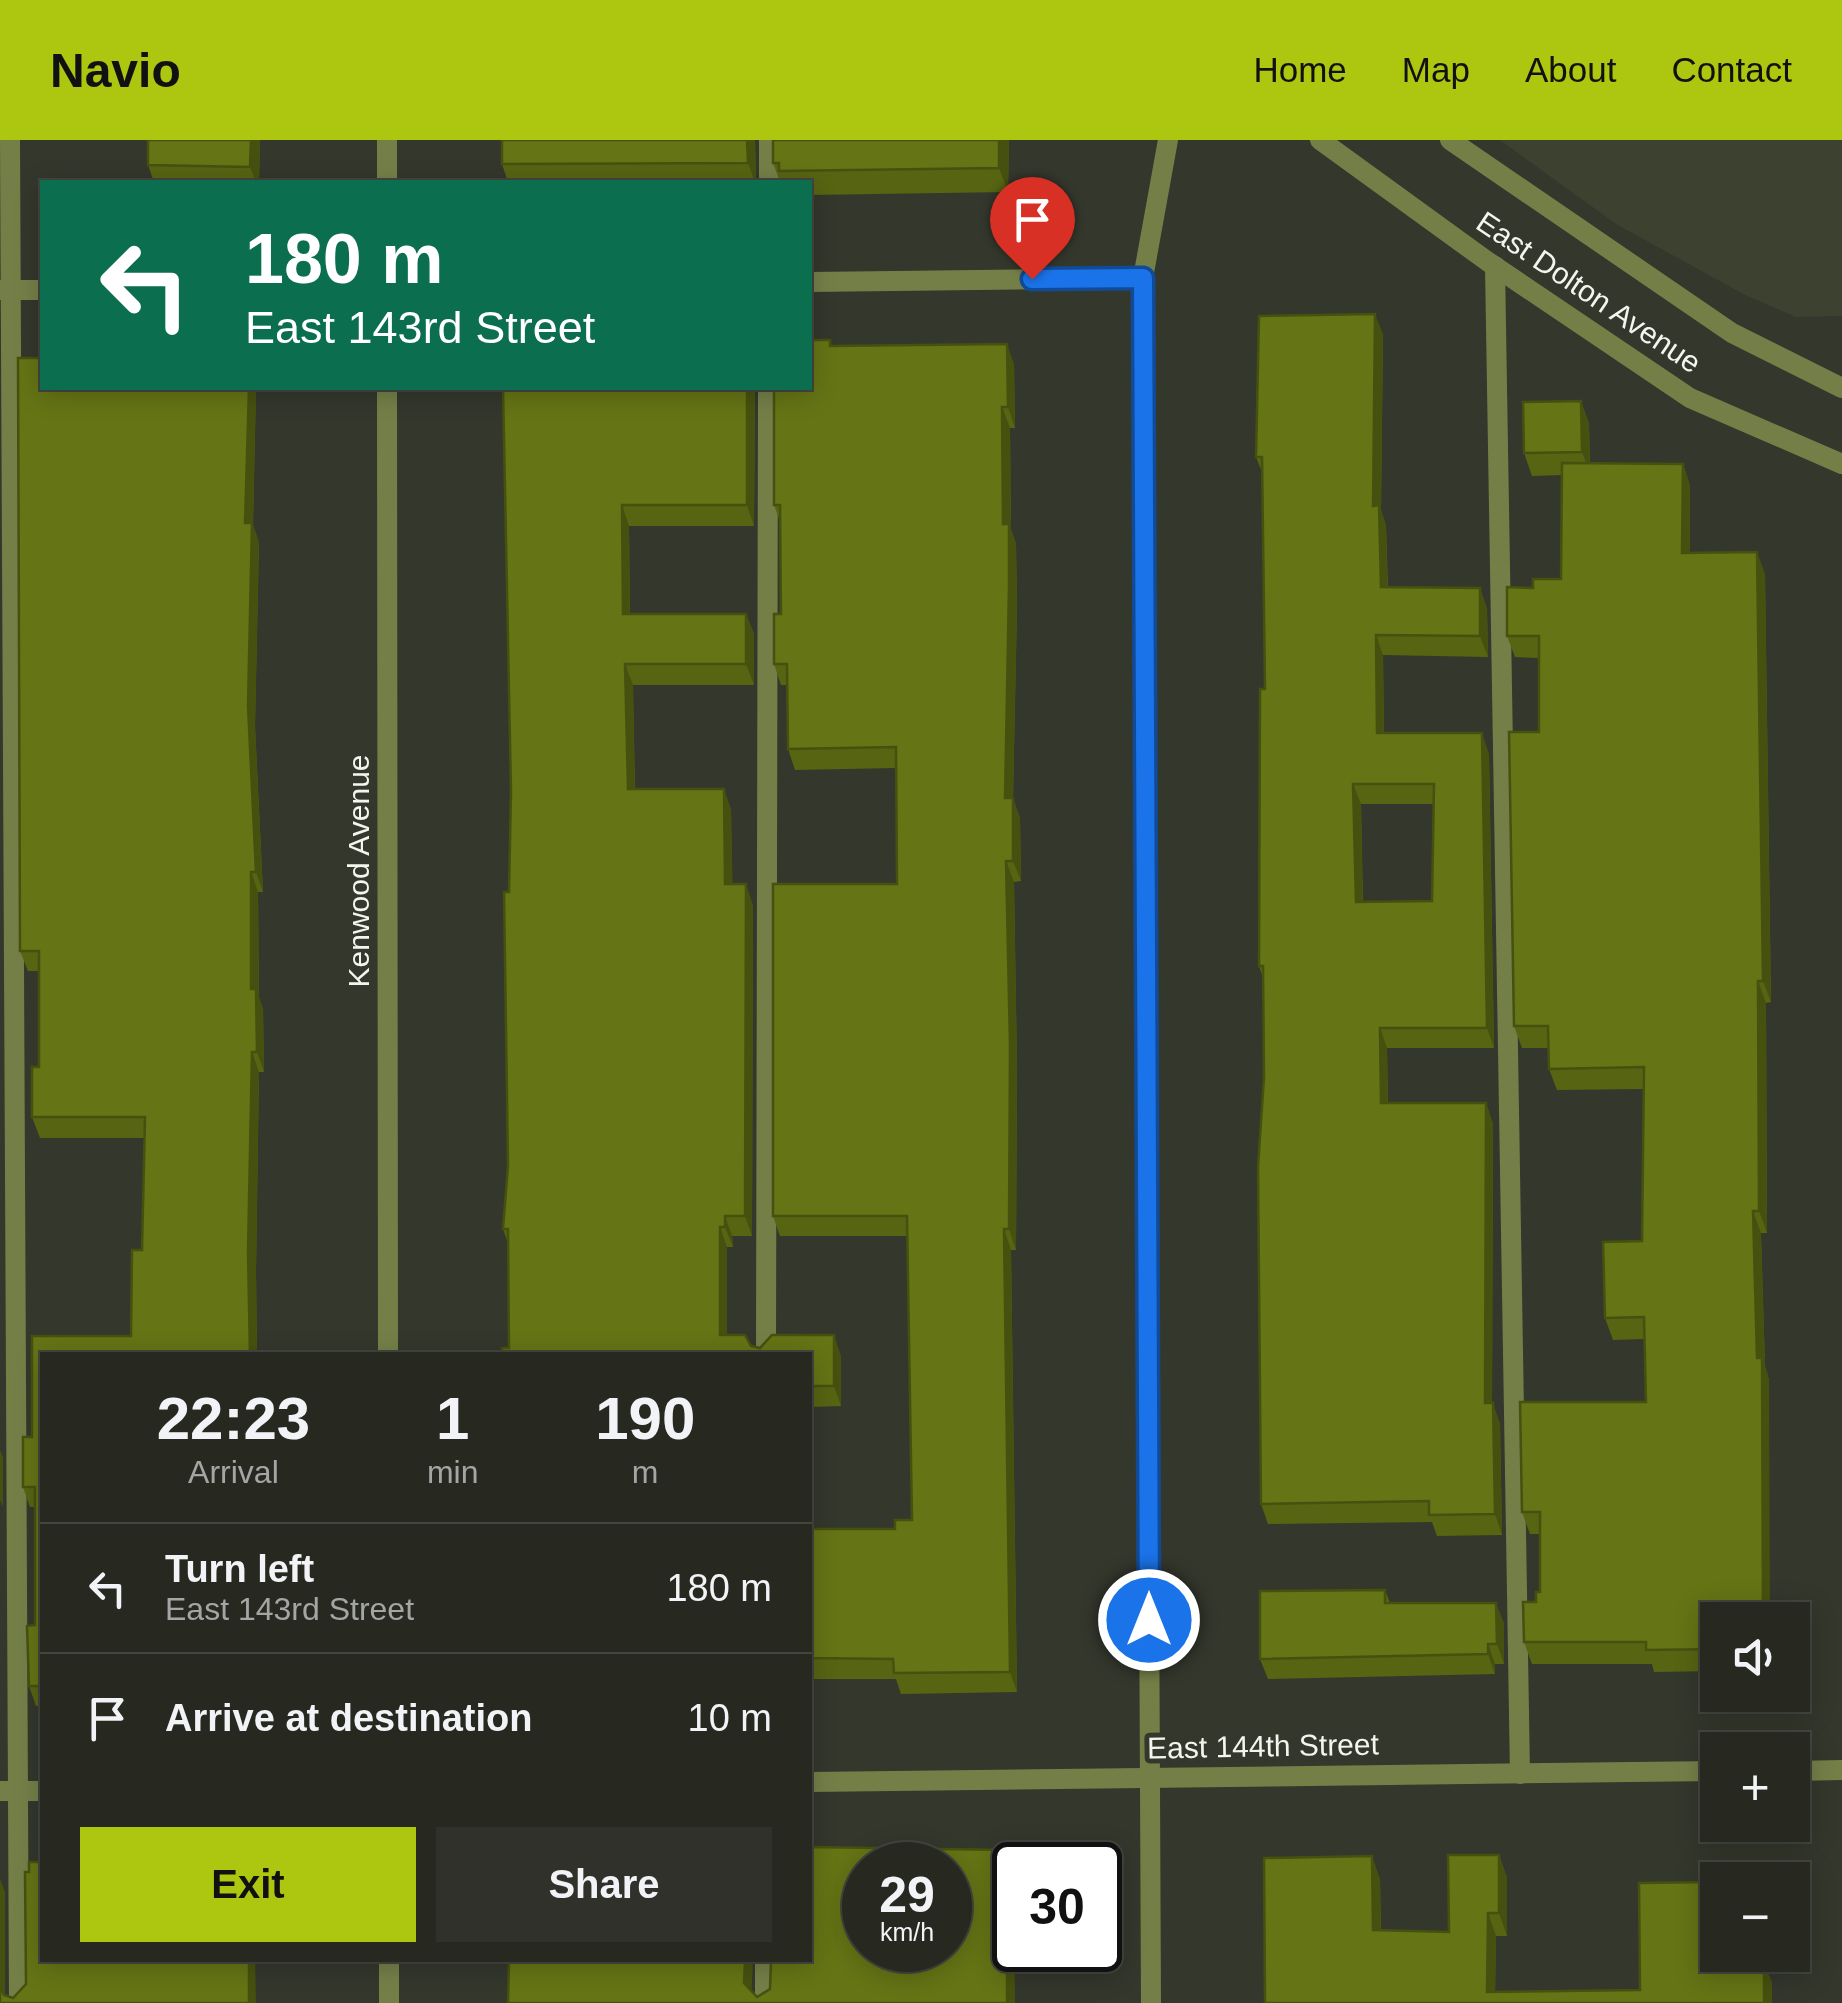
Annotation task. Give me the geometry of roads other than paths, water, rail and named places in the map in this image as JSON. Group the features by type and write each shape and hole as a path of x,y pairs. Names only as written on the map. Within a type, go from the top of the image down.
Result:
{"street":[{"path":"10,140 6,290 9,1791 18,2003"},
{"path":"387,140 387,180"},
{"path":"769,140 769,180"},
{"path":"1151,2003 1143,278 1168,140"},
{"name":"East Dolton Avenue","path":"1320,140 1494,266 1690,398 1842,464"},
{"name":"East Dolton Avenue","path":"1450,140 1732,334 1842,388"},
{"path":"1494,266 1520,1774"},
{"path":"812,282 1143,278"},
{"path":"6,290 40,290"},
{"name":"Kenwood Avenue","path":"388,390 388,1352"},
{"path":"766,1352 768,390"},
{"path":"1810,1770 1842,1770"},
{"name":"East 144th Street","path":"812,1782 1700,1772"},
{"path":"9,1791 40,1791"},
{"path":"389,1962 389,2003"},
{"path":"765,1962 765,2003"}]}
